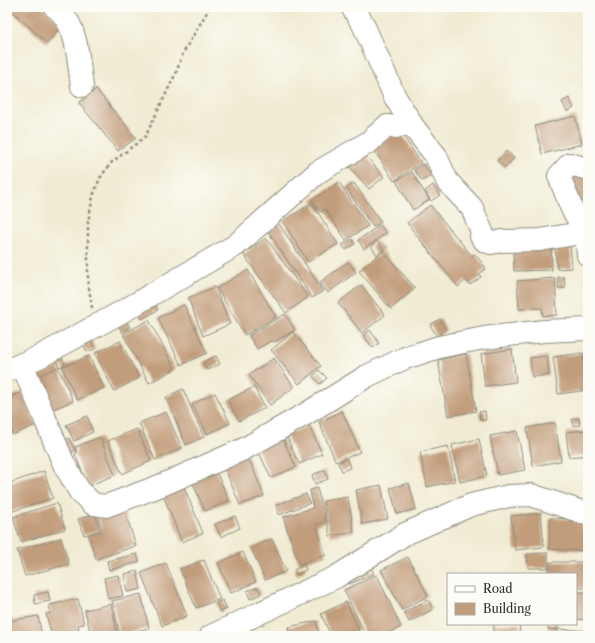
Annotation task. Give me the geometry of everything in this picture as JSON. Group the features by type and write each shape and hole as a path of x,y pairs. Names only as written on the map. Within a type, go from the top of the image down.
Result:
{"street":[{"path":"55,7 62,12 71,25 82,86"},
{"path":"352,7 363,24 394,97 414,128 436,156 447,181 472,208 482,232 481,236 485,241 491,243 502,241 540,240 586,232"},
{"path":"414,128 403,125 396,127 387,126 369,142 318,172 236,245 39,357 14,367 80,492 93,504 106,506 162,485 244,449 309,412 367,376 405,358 440,347 484,338 544,331 588,329"},
{"path":"588,167 584,168 570,164 559,176 572,210 586,232 588,255"},
{"path":"211,636 336,577 405,534 471,505 509,496 531,495 588,514"}],"path":[{"path":"95,326 88,281 88,222 93,196 100,178 112,164 145,137 176,73 183,54 210,7"}],"building":[{"path":"7,7 42,7 62,25 47,43"},
{"path":"96,89 136,138 118,151 79,103"},
{"path":"569,98 574,108 567,112 562,102"},
{"path":"575,116 582,144 542,154 535,126"},
{"path":"400,131 421,163 394,181 373,148"},
{"path":"362,151 384,177 369,189 347,164"},
{"path":"506,151 514,158 505,168 497,161"},
{"path":"423,164 431,175 422,181 414,170"},
{"path":"412,172 429,200 413,210 396,181"},
{"path":"588,174 588,200 576,202 571,177"},
{"path":"339,182 368,226 346,240 325,209 320,212 312,200"},
{"path":"354,183 381,222 373,227 346,188"},
{"path":"433,185 440,195 431,201 425,191"},
{"path":"312,203 338,244 308,262 283,221"},
{"path":"430,205 472,256 475,254 486,268 479,274 481,277 470,285 466,280 458,287 407,223"},
{"path":"277,221 323,291 312,298 266,228"},
{"path":"380,225 386,233 364,249 358,240"},
{"path":"266,238 308,297 286,313 243,254"},
{"path":"352,239 355,244 346,250 342,245"},
{"path":"377,241 384,250 377,255 371,246"},
{"path":"570,245 572,268 557,269 555,246"},
{"path":"551,246 552,270 514,271 513,248"},
{"path":"383,251 415,288 391,309 359,271"},
{"path":"348,262 356,272 328,293 320,282"},
{"path":"248,270 276,317 245,335 217,288"},
{"path":"558,277 564,277 565,288 558,288"},
{"path":"555,278 557,315 543,316 542,308 519,309 517,281"},
{"path":"361,285 385,315 362,333 338,303"},
{"path":"215,287 230,324 203,336 188,298"},
{"path":"154,303 158,310 142,319 138,312"},
{"path":"184,305 207,353 181,365 158,318"},
{"path":"285,314 295,330 274,342 272,340 257,349 249,335"},
{"path":"440,319 446,330 437,336 430,325"},
{"path":"126,320 130,328 122,332 118,325"},
{"path":"149,320 175,369 149,383 123,334"},
{"path":"370,330 379,343 373,348 363,335"},
{"path":"293,332 321,366 299,384 271,350"},
{"path":"91,339 95,349 87,352 82,342"},
{"path":"120,341 139,378 114,391 95,353"},
{"path":"512,349 516,382 485,386 481,354"},
{"path":"583,353 588,390 558,394 553,357"},
{"path":"466,354 476,411 448,416 438,360"},
{"path":"61,355 65,365 59,367 55,357"},
{"path":"89,356 104,388 77,400 62,367"},
{"path":"216,356 220,364 207,370 203,362"},
{"path":"547,356 549,375 532,377 530,358"},
{"path":"274,358 294,387 270,405 249,375"},
{"path":"58,367 73,401 48,411 34,378"},
{"path":"319,370 327,378 320,384 313,376"},
{"path":"254,387 265,408 239,421 228,400"},
{"path":"183,389 204,437 186,445 166,397"},
{"path":"22,392 36,425 13,435 7,421 7,398"},
{"path":"215,393 230,423 207,434 192,404"},
{"path":"342,411 360,452 336,462 319,422"},
{"path":"485,411 486,420 480,420 479,412"},
{"path":"166,412 182,448 155,460 139,423"},
{"path":"87,416 93,432 74,441 66,425"},
{"path":"579,418 580,425 573,426 572,419"},
{"path":"555,423 561,461 533,466 527,428"},
{"path":"309,425 322,454 299,464 286,435"},
{"path":"137,429 151,461 122,474 108,441"},
{"path":"588,430 588,455 569,457 566,432"},
{"path":"517,431 525,470 498,475 490,436"},
{"path":"100,437 115,475 88,486 75,454 77,453 75,447"},
{"path":"282,437 296,467 271,478 257,448"},
{"path":"69,438 75,451 66,454 61,442"},
{"path":"479,439 487,476 460,482 452,445"},
{"path":"448,446 455,481 427,487 420,452"},
{"path":"247,454 264,496 240,505 223,464"},
{"path":"347,459 350,468 342,471 338,463"},
{"path":"215,469 229,501 205,511 191,479"},
{"path":"325,470 328,479 315,484 312,475"},
{"path":"44,471 53,498 7,513 7,484"},
{"path":"182,482 203,533 182,542 161,490"},
{"path":"409,483 416,509 397,514 390,488"},
{"path":"381,485 388,519 362,524 356,490"},
{"path":"317,488 326,522 316,525 326,555 299,564 283,517 313,508 310,490"},
{"path":"306,494 310,503 279,515 276,505"},
{"path":"348,497 354,532 330,536 323,501"},
{"path":"57,503 65,529 21,542 13,517"},
{"path":"124,508 136,546 96,559 88,535 102,531 98,516"},
{"path":"541,513 544,547 515,550 511,516"},
{"path":"95,514 100,530 84,535 78,519"},
{"path":"235,516 240,528 221,537 215,524"},
{"path":"550,518 588,520 588,551 549,549"},
{"path":"61,538 69,564 25,576 17,550"},
{"path":"272,539 286,571 265,580 251,548"},
{"path":"243,552 256,582 231,593 218,563"},
{"path":"548,553 548,568 528,568 527,554"},
{"path":"137,554 139,562 109,570 107,561"},
{"path":"408,557 428,596 402,610 381,570"},
{"path":"204,560 220,599 196,608 180,569"},
{"path":"550,562 588,562 588,588 577,588 577,573 549,573"},
{"path":"166,563 187,616 162,626 141,573"},
{"path":"369,564 374,574 349,584 345,575"},
{"path":"304,565 306,570 297,575 294,570"},
{"path":"137,571 141,589 127,592 124,574"},
{"path":"118,575 123,596 108,599 104,578"},
{"path":"377,575 401,627 381,636 366,636 344,590"},
{"path":"258,587 261,594 250,599 247,591"},
{"path":"48,592 50,601 35,604 34,595"},
{"path":"577,592 588,592 588,620 577,619"},
{"path":"141,594 149,628 120,635 112,601"},
{"path":"78,599 84,624 78,625 80,636 52,636 46,614 51,613 49,605"},
{"path":"223,600 227,609 220,612 216,603"},
{"path":"428,600 433,609 409,622 404,612"},
{"path":"346,602 359,630 347,636 331,636 321,614"},
{"path":"111,604 118,636 91,636 85,610"},
{"path":"38,616 42,636 12,636 9,621"},
{"path":"316,621 320,636 290,636 288,627"},
{"path":"494,625 520,625 519,636 493,636"},
{"path":"548,625 557,625 557,630 548,629"},
{"path":"558,629 588,631 588,636 558,636"}]}
